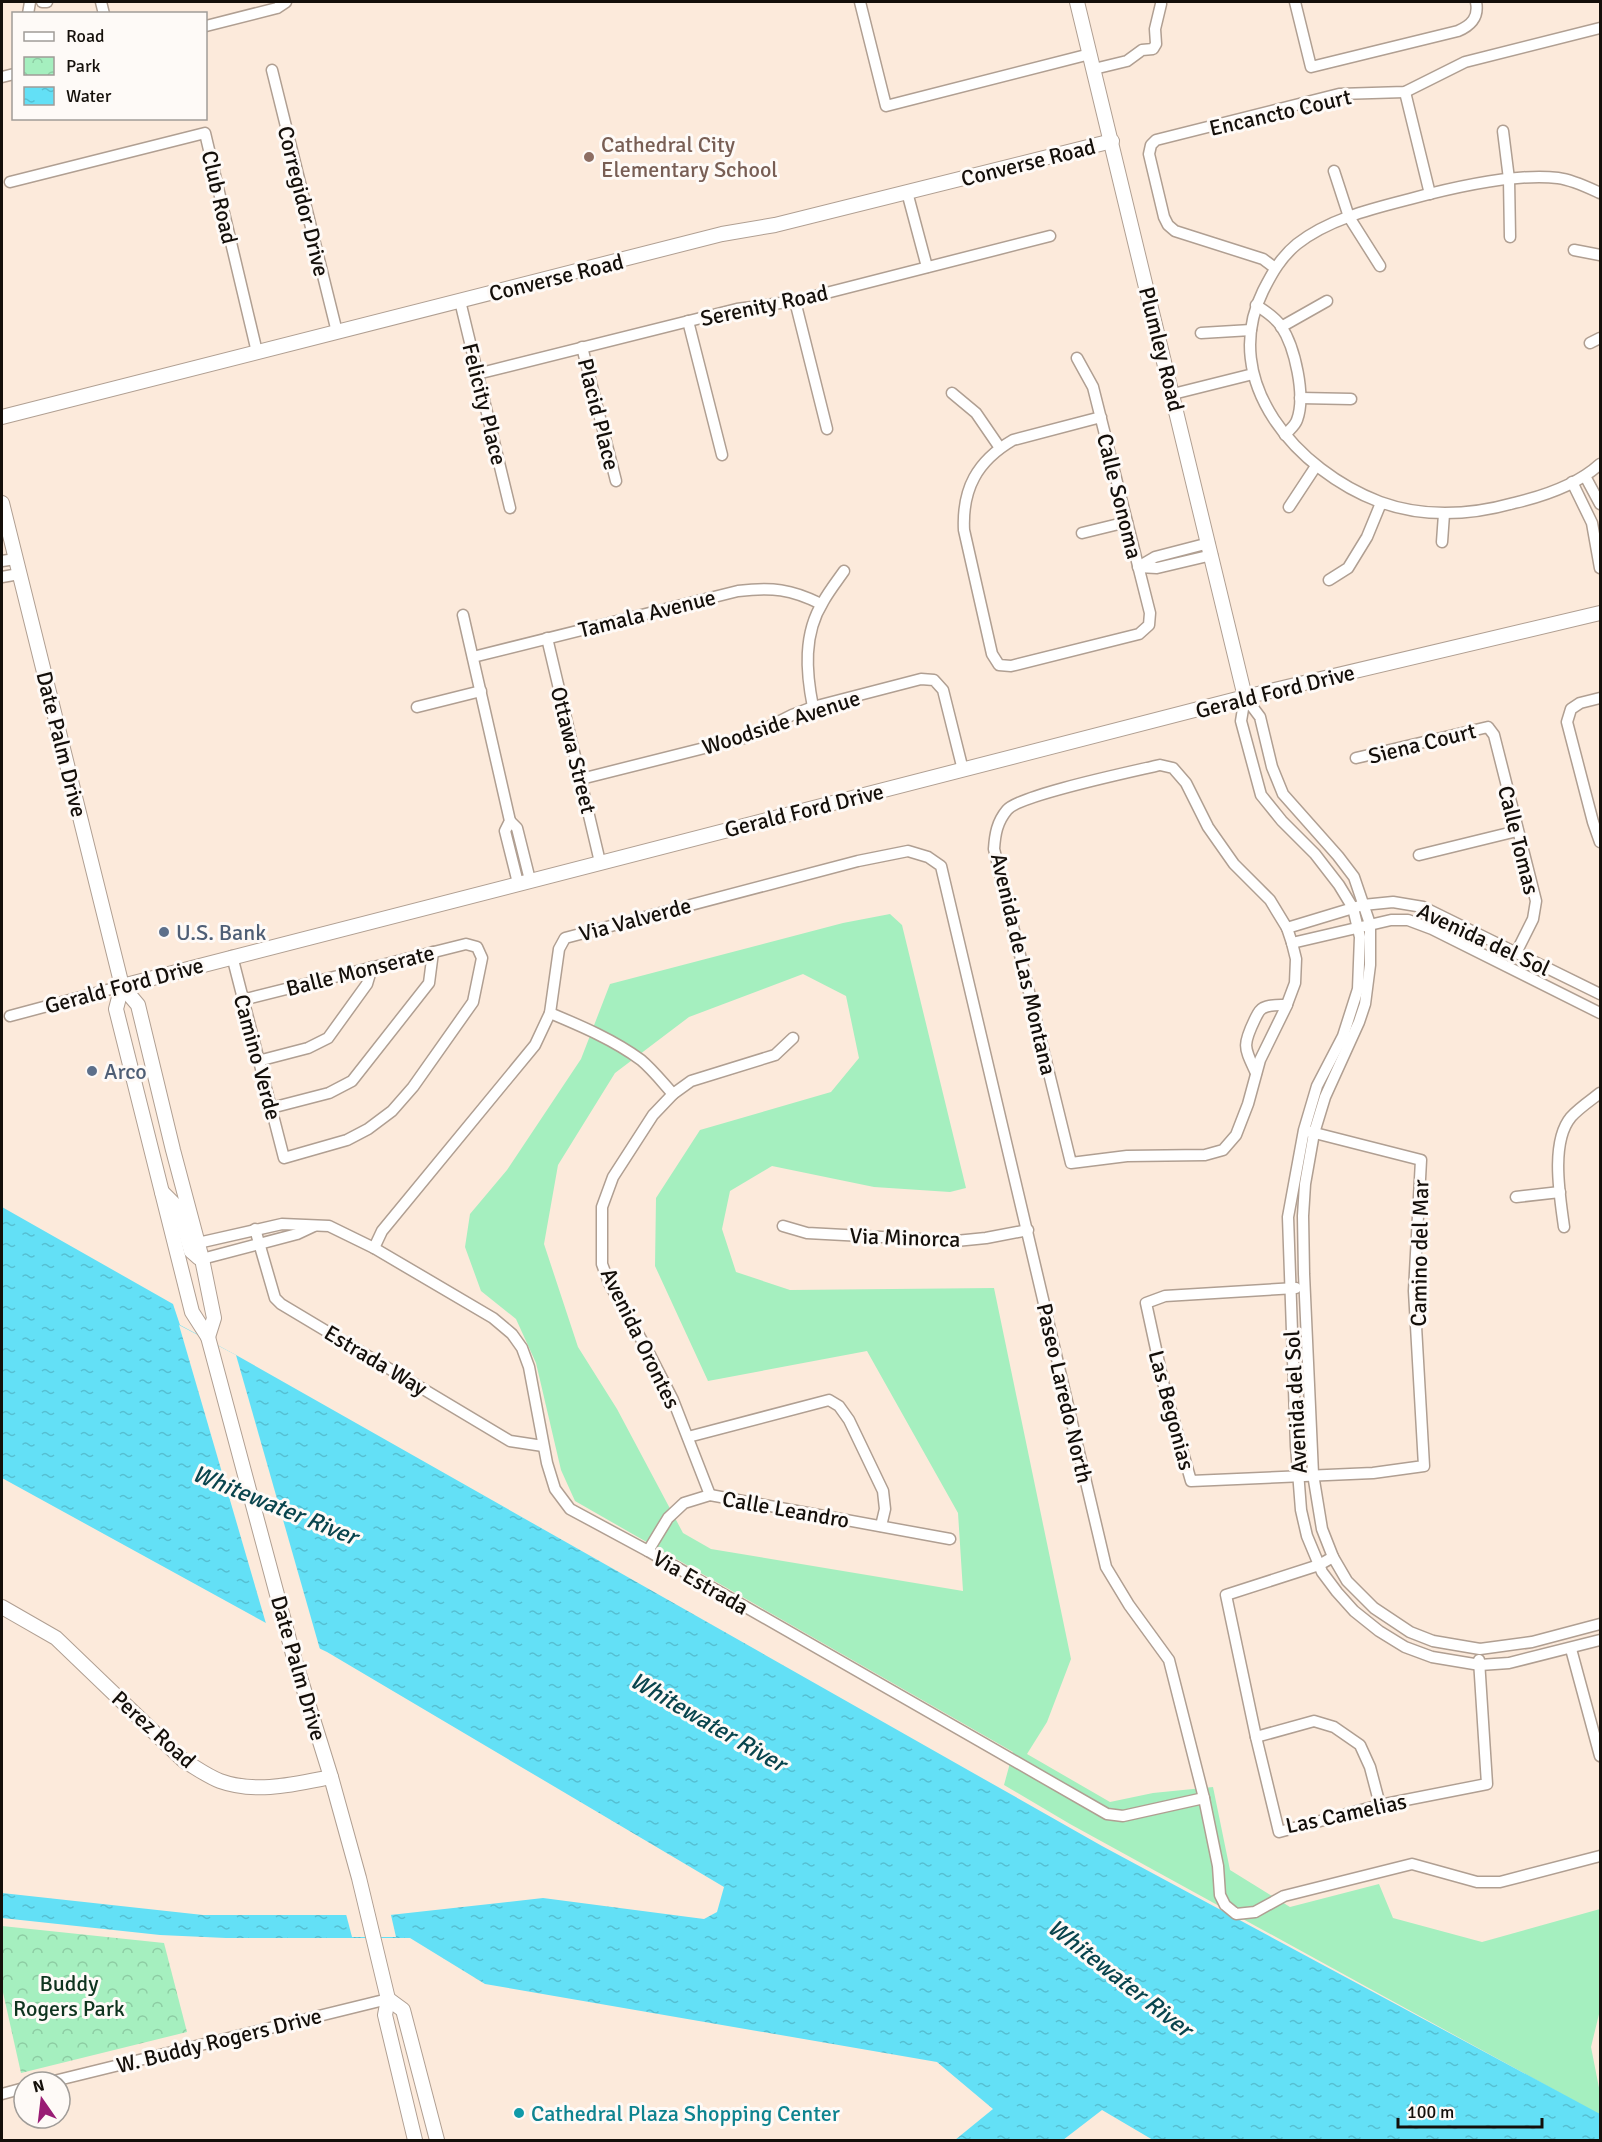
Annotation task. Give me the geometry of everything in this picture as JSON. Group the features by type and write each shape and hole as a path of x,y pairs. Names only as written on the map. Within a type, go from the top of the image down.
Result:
{"main road":[{"name":"Plumley Road","path":"1077,2 1245,697"},
{"name":"Converse Road","path":"2,417 722,234 775,225 1112,141"},
{"name":"Date Palm Drive","path":"2,503 8,560 19,574 122,986 138,1005 202,1259 213,1318 208,1337"},
{"name":"Gerald Ford Drive","path":"122,986 1245,697 1600,613"},
{"name":"Date Palm Drive","path":"122,986 116,1009 192,1312 208,1337 294,1658 331,1776 359,1878 388,1999 385,2015 415,2140"},
{"path":"162,1192 179,1209 191,1251 196,1258 202,1259"},
{"name":"Perez Road","path":"2,1607 56,1638 183,1760 204,1773 220,1781 270,1788 331,1776"},
{"name":"Date Palm Drive","path":"388,1999 403,2010 437,2140"}],"street":[{"path":"42,2 47,2"},
{"path":"207,26 277,8 286,2"},
{"path":"860,2 886,106 1090,54"},
{"path":"1094,69 1127,61 1142,50 1153,49 1163,2"},
{"path":"1295,2 1311,67 1458,31 1468,27 1474,21 1476,2"},
{"name":"Encancto Court","path":"1275,267 1263,259 1175,231 1168,225 1149,154 1156,140 1339,94 1405,92 1465,62 1600,28"},
{"name":"Corregidor Drive","path":"272,70 337,332"},
{"path":"1405,92 1430,194"},
{"path":"1503,131 1509,179 1510,237"},
{"name":"Club Road","path":"10,182 205,133 257,352"},
{"path":"1334,171 1349,217 1380,266"},
{"path":"1600,193 1579,183 1560,178 1509,179 1430,194 1329,224 1309,235 1284,255 1275,267 1256,305 1251,330 1250,353 1259,393 1272,418 1285,435 1316,466 1355,490 1381,502 1422,512 1444,514 1494,509 1550,493 1585,476 1600,464"},
{"path":"907,192 927,267"},
{"name":"Serenity Road","path":"477,374 755,305 795,301 1050,236"},
{"path":"1574,250 1600,255"},
{"name":"Felicity Place","path":"460,301 510,508"},
{"path":"795,301 827,429"},
{"path":"1281,327 1327,302"},
{"path":"1256,305 1273,317 1281,327 1295,360 1300,398 1296,422 1285,435"},
{"path":"688,321 722,455"},
{"path":"1201,333 1251,330"},
{"path":"1590,344 1600,338"},
{"name":"Placid Place","path":"582,347 616,481"},
{"name":"Calle Sonoma","path":"1000,447 984,462 973,479 963,512 963,530 992,654 999,665 1011,666 1139,634 1149,625 1150,613 1093,387 1077,358"},
{"path":"1173,394 1253,374"},
{"path":"952,393 976,413 1000,447 1029,435 1101,417"},
{"path":"1300,398 1351,399"},
{"path":"1289,507 1316,466"},
{"path":"1585,476 1600,504"},
{"path":"1572,482 1592,523 1600,568"},
{"path":"1329,580 1348,568 1367,537 1381,502"},
{"path":"1442,542 1444,514"},
{"path":"1082,533 1127,522"},
{"path":"1138,567 1155,557 1210,549"},
{"path":"813,707 806,659 811,633 821,604 844,571"},
{"path":"2,577 19,574"},
{"name":"Tamala Avenue","path":"473,657 738,591 761,588 782,589 821,604"},
{"path":"463,615 510,821 505,831 524,881"},
{"name":"Ottawa Street","path":"547,638 600,862"},
{"name":"Woodside Avenue","path":"581,779 748,737 813,707 921,679 934,680 943,690 963,770"},
{"path":"417,707 481,691"},
{"name":"Avenida del Sol","path":"1245,697 1241,721 1261,795 1282,821 1315,854 1370,924 1370,965 1365,1004 1309,1132 1303,1216 1305,1287 1313,1474 1322,1529 1333,1557 1347,1581 1374,1608 1389,1619 1410,1632 1433,1641 1480,1650 1532,1642 1600,1624"},
{"name":"Avenida del Sol","path":"1245,697 1260,717 1272,767 1282,794 1354,877 1358,906 1360,974 1358,989 1343,1036 1317,1086 1309,1132 1288,1217 1298,1475 1301,1510 1307,1536 1318,1565 1336,1592 1354,1611 1405,1647 1432,1657 1480,1665 1509,1663 1600,1640"},
{"path":"1600,698 1580,703 1570,709 1567,722 1600,842"},
{"name":"Siena Court","path":"1356,759 1488,727"},
{"name":"Calle Tomas","path":"1488,727 1494,735 1536,901 1533,919 1516,953"},
{"name":"Avenida de Las Montana","path":"1161,765 1173,768 1186,783 1208,827 1234,864 1270,900 1287,928 1292,943 1296,959 1295,982 1287,1005 1260,1060 1248,1104 1236,1135 1223,1150 1205,1155 1127,1156 1071,1163 994,849 996,830 1008,808 1029,797 1161,765"},
{"path":"510,821 517,826 524,881"},
{"path":"1419,855 1517,831"},
{"path":"507,839 519,836"},
{"name":"Via Valverde","path":"374,1248 389,1222 535,1045 550,1013 559,949 565,938 858,861 908,851 928,857"},
{"name":"Paseo Laredo North","path":"928,857 941,866 1106,1567 1129,1605 1169,1660 1204,1798 1218,1866 1220,1895 1225,1905 1236,1914 1254,1912 1284,1896 1412,1863 1477,1882 1500,1882 1600,1856"},
{"name":"Avenida del Sol","path":"1287,928 1358,906 1393,902 1423,907 1600,994"},
{"name":"Avenida del Sol","path":"1292,943 1370,924 1408,920 1432,929 1600,1013"},
{"name":"Balle Monserate","path":"242,1000 466,944 477,947 482,958 473,1002 413,1087 392,1111 368,1129 347,1140 284,1158"},
{"path":"271,1108 329,1093 352,1081 400,1023 429,983 433,952"},
{"name":"Camino Verde","path":"232,956 284,1158"},
{"path":"258,1061 308,1048 328,1038 367,984 372,967"},
{"name":"Gerald Ford Drive","path":"10,1016 122,986"},
{"path":"1256,1073 1248,1057 1245,1039 1260,1010 1265,1007 1287,1005"},
{"path":"550,1013 586,1029 640,1060 673,1094"},
{"name":"Avenida Orontes","path":"710,1495 688,1437 649,1353 609,1283 602,1264 602,1208 613,1177 653,1115 673,1094 691,1081 775,1055 793,1038"},
{"path":"1564,1227 1558,1166 1561,1137 1570,1117 1600,1093"},
{"name":"Camino del Mar","path":"1309,1132 1421,1160 1414,1291 1424,1466"},
{"path":"1516,1197 1560,1192"},
{"name":"Via Estrada","path":"198,1243 282,1224 329,1226 374,1248 493,1318 512,1334 522,1348 529,1367 543,1446 555,1489 570,1509 648,1551 1107,1814 1123,1816 1204,1798"},
{"path":"202,1259 297,1234 314,1226"},
{"name":"Via Minorca","path":"783,1226 807,1233 956,1240 986,1238 1028,1230"},
{"name":"Estrada Way","path":"255,1229 275,1298 281,1304 510,1441 543,1446"},
{"name":"Las Begonias","path":"1305,1287 1165,1296 1146,1304 1164,1386 1191,1481 1373,1473 1424,1466"},
{"path":"688,1437 829,1400 839,1406 849,1420 884,1491 885,1509 881,1526"},
{"name":"Calle Leandro","path":"648,1551 668,1518 684,1503 710,1495 950,1539"},
{"name":"Las Camelias","path":"1333,1557 1318,1565 1226,1595 1279,1832 1380,1805 1487,1784 1480,1650"},
{"path":"1571,1649 1600,1756"},
{"path":"1256,1737 1314,1721 1334,1727 1360,1745 1370,1767 1380,1805"},
{"name":"W. Buddy Rogers Drive","path":"72,2077 388,1999"}],"green space":[{"path":"890,914 902,925 966,1188 950,1192 874,1187 772,1166 730,1191 722,1229 736,1272 790,1290 994,1288 1071,1659 1047,1722 1027,1754 1110,1802 1153,1793 1213,1787 1230,1870 1290,1907 1379,1884 1393,1918 1482,1942 1600,1909 1600,2010 1591,2047 1600,2093 1600,2115 1070,1824 1004,1785 1013,1752 575,1501 561,1470 536,1363 516,1319 481,1291 465,1247 470,1214 507,1170 581,1059 610,984 843,923","holes":["803,974 846,996 859,1058 831,1092 700,1130 656,1198 655,1266 708,1381 867,1351 958,1513 963,1591 711,1549 683,1533 617,1409 578,1347 544,1244 558,1165 615,1073 689,1017"]},
{"name":"Buddy Rogers Park","path":"2,1926 164,1943 187,2032 33,2070 20,2070 2,1988"}],"water":[{"name":"Whitewater River","path":"2,1207 173,1304 180,1325 1102,1846 1600,2114 1600,2140 1153,2140 1102,2110 1063,2140 955,2140 993,2109 937,2062 485,1984 410,1938 226,1938 160,1935 2,1918 2,1893 203,1915 390,1915 543,1898 704,1919 717,1912 724,1887 327,1652 266,1623 2,1478"}],"pier":[{"path":"179,1325 236,1355 321,1653 267,1627"},
{"path":"346,1914 391,1915 396,1937 352,1937"}],"place":[{"name":"Cathedral City Elementary School","path":"589,157"},
{"name":"U.S. Bank","path":"164,932"},
{"name":"Arco","path":"92,1071"},
{"name":"Cathedral Plaza Shopping Center","path":"519,2113"}]}
